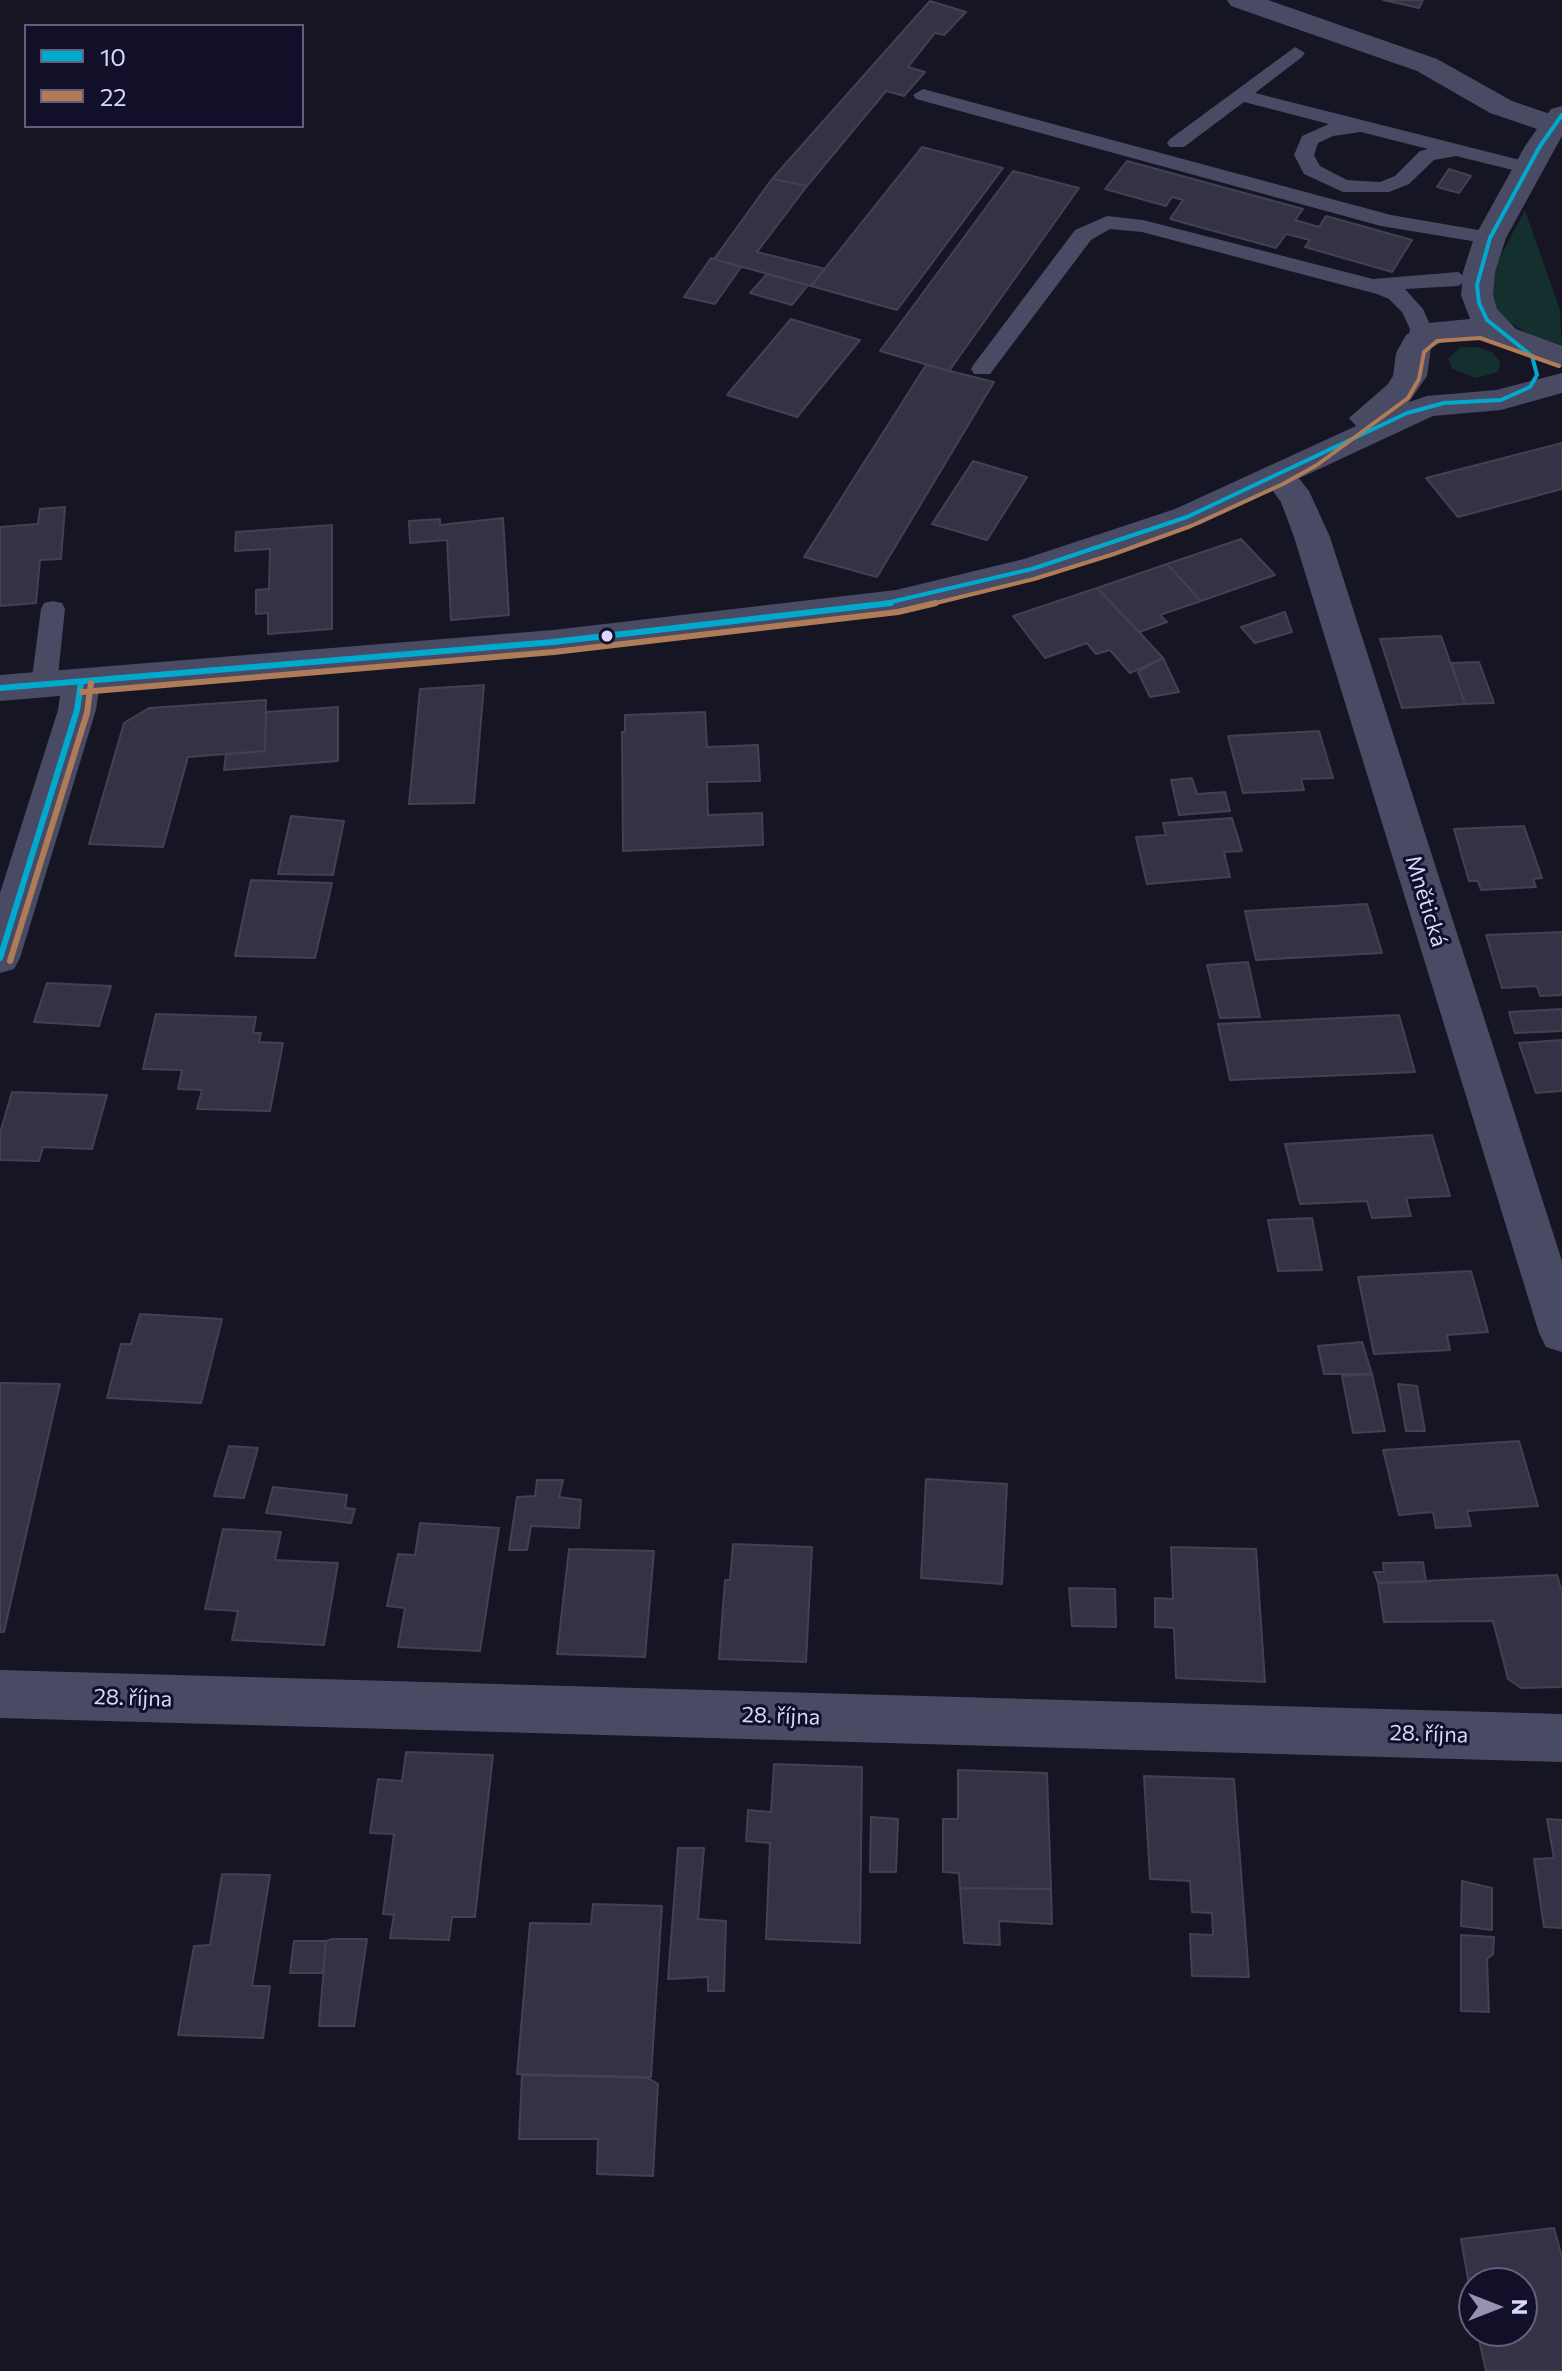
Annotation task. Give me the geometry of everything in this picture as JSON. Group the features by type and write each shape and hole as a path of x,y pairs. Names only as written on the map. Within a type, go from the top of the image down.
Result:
{"street":[{"path":"1241,0 1427,65 1501,107 1558,120 1490,238 1458,279 1444,320 1418,346 1410,376 1401,391 1312,457"},
{"path":"1490,238 1479,272 1477,295 1487,320 1527,350 1536,362 1534,381 1524,392"},
{"path":"1418,346 1460,327 1508,336 1562,357"},
{"path":"1418,346 1421,378 1453,397 1483,402"},
{"path":"0,688 553,642 772,619 896,602 1032,569 1187,517 1427,406 1510,398 1562,383"},
{"name":"Mnětická","path":"1278,475 1297,499 1312,537 1562,1333"},
{"path":"0,958 77,710 63,684"},
{"name":"28. října","path":"0,1694 1562,1738"}],"lane":[{"path":"1177,143 1295,53"},
{"path":"923,95 1389,221 1490,238"},
{"path":"1240,95 1529,168"},
{"path":"1368,128 1340,128 1318,135 1305,147 1306,163 1332,183 1369,189 1402,180 1427,155 1457,150"},
{"path":"982,369 1083,235 1107,222 1143,226 1374,285 1407,301 1419,322 1418,346"},
{"path":"1374,285 1458,279"},
{"path":"53,609 63,684"}],"green space":[{"path":"1525,210 1560,310 1562,350 1541,342 1506,320 1498,313 1490,291 1493,270"},
{"path":"1461,347 1477,347 1492,352 1500,362 1498,372 1476,378 1452,369 1448,358"}],"building":[{"path":"1383,0 1423,0 1419,8"},
{"path":"930,1 966,12 944,35 935,33 908,67 925,72 904,96 886,91 807,186 772,179"},
{"path":"922,147 1003,168 897,310 811,286"},
{"path":"1127,161 1303,209 1295,220 1319,227 1326,216 1412,240 1392,272 1305,247 1310,240 1286,234 1276,248 1170,219 1183,200 1172,197 1166,206 1105,189"},
{"path":"1449,169 1471,176 1459,193 1437,187"},
{"path":"1013,171 1079,188 949,371 880,351"},
{"path":"772,179 807,186 757,252 825,269 811,286 714,259"},
{"path":"711,258 741,267 715,304 684,297"},
{"path":"767,274 808,285 792,305 750,293"},
{"path":"791,319 860,340 797,417 727,395"},
{"path":"926,365 994,382 877,577 804,557"},
{"path":"1562,443 1562,489 1458,517 1426,478"},
{"path":"973,461 1027,477 987,540 932,524"},
{"path":"65,507 61,559 40,560 36,603 0,606 0,527 38,524 40,509"},
{"path":"503,518 509,615 451,620 447,540 410,543 409,521 440,519 440,525"},
{"path":"332,525 332,629 268,634 268,613 256,614 256,590 269,589 270,549 235,551 236,532"},
{"path":"1241,539 1275,575 1201,601 1167,564"},
{"path":"1167,564 1201,601 1160,615 1167,622 1139,632 1097,588"},
{"path":"1097,588 1163,658 1130,673 1110,650 1096,654 1087,643 1045,658 1013,616"},
{"path":"1285,612 1292,632 1255,643 1241,627"},
{"path":"1441,636 1465,704 1402,708 1380,639"},
{"path":"1163,658 1179,692 1150,697 1138,672"},
{"path":"1479,662 1494,703 1465,704 1451,663"},
{"path":"484,685 474,803 409,804 420,689"},
{"path":"266,700 265,751 188,757 163,847 89,844 124,723 149,708"},
{"path":"338,707 338,761 224,770 226,754 265,751 266,712"},
{"path":"705,712 707,747 758,745 760,781 707,782 708,815 762,813 763,845 623,851 622,732 625,732 625,715"},
{"path":"1319,731 1333,778 1301,779 1304,790 1243,793 1228,736"},
{"path":"1192,778 1197,794 1225,792 1230,811 1179,815 1171,780"},
{"path":"291,816 344,821 333,875 278,874"},
{"path":"1232,818 1242,851 1224,852 1230,877 1147,884 1136,837 1166,835 1163,823"},
{"path":"1524,826 1542,878 1533,879 1536,887 1481,890 1478,881 1469,881 1454,829"},
{"path":"251,880 332,883 315,958 235,956"},
{"path":"1367,904 1382,953 1256,960 1245,911"},
{"path":"1562,932 1562,995 1540,996 1537,986 1502,988 1486,935"},
{"path":"1248,962 1260,1017 1220,1018 1207,965"},
{"path":"47,983 111,986 99,1026 34,1022"},
{"path":"1562,1009 1562,1031 1515,1033 1509,1012"},
{"path":"156,1014 256,1017 253,1033 261,1033 259,1042 283,1043 270,1111 197,1109 202,1090 178,1089 182,1070 143,1069"},
{"path":"1399,1015 1415,1072 1230,1080 1218,1024"},
{"path":"1562,1040 1562,1091 1536,1093 1519,1043"},
{"path":"12,1092 107,1095 92,1149 43,1147 39,1161 0,1160 0,1133"},
{"path":"1432,1135 1450,1196 1406,1198 1411,1216 1372,1218 1367,1201 1300,1204 1285,1144"},
{"path":"1312,1218 1322,1270 1278,1271 1268,1220"},
{"path":"1471,1271 1488,1332 1447,1335 1450,1350 1374,1354 1358,1277"},
{"path":"140,1314 222,1319 201,1403 107,1398 121,1344 131,1344"},
{"path":"1362,1342 1372,1374 1324,1374 1318,1346"},
{"path":"1372,1374 1385,1431 1353,1433 1342,1376"},
{"path":"0,1383 60,1384 4,1632 0,1632"},
{"path":"1398,1384 1417,1386 1425,1431 1406,1431"},
{"path":"1519,1441 1538,1506 1467,1511 1471,1526 1436,1528 1433,1512 1399,1515 1383,1450"},
{"path":"229,1446 258,1448 244,1498 214,1496"},
{"path":"926,1479 1007,1484 1002,1584 921,1578"},
{"path":"537,1480 563,1480 559,1497 581,1500 579,1528 531,1526 527,1550 509,1550 517,1497 535,1496"},
{"path":"273,1487 347,1495 345,1508 355,1509 351,1523 266,1513"},
{"path":"420,1523 499,1528 480,1651 398,1647 405,1608 387,1606 398,1554 415,1555"},
{"path":"223,1529 281,1532 275,1560 338,1563 324,1645 232,1640 238,1611 205,1609"},
{"path":"733,1544 812,1547 806,1662 719,1659 725,1580 730,1580"},
{"path":"1171,1547 1256,1549 1265,1682 1176,1678 1174,1628 1155,1627 1155,1598 1173,1599"},
{"path":"569,1549 654,1551 645,1657 557,1654"},
{"path":"1423,1562 1426,1582 1378,1583 1374,1572 1384,1572 1383,1563"},
{"path":"1557,1575 1562,1592 1562,1687 1521,1688 1508,1679 1493,1621 1384,1622 1378,1583"},
{"path":"1069,1588 1115,1589 1116,1627 1072,1626"},
{"path":"406,1752 493,1755 475,1917 452,1917 449,1940 390,1938 394,1915 383,1914 394,1834 370,1833 378,1779 402,1781"},
{"path":"774,1764 862,1767 860,1943 766,1939 770,1843 746,1841 748,1810 771,1812"},
{"path":"958,1770 1047,1773 1051,1889 960,1888 959,1873 943,1872 943,1819 958,1819"},
{"path":"1144,1776 1234,1779 1249,1977 1192,1976 1190,1934 1213,1935 1212,1913 1192,1912 1190,1881 1150,1879"},
{"path":"871,1817 898,1819 896,1872 870,1872"},
{"path":"1547,1819 1562,1820 1562,1928 1544,1927 1534,1859 1554,1858"},
{"path":"678,1848 704,1848 698,1919 726,1921 724,1991 708,1991 708,1977 668,1979"},
{"path":"222,1874 270,1875 252,1986 270,1986 263,2038 178,2035 194,1946 210,1945"},
{"path":"1462,1881 1492,1888 1492,1930 1461,1926"},
{"path":"960,1888 1051,1889 1052,1924 999,1921 1000,1945 964,1943"},
{"path":"593,1904 662,1906 651,2077 517,2074 530,1923 591,1924"},
{"path":"1461,1935 1494,1937 1493,1954 1487,1959 1489,2012 1461,2011"},
{"path":"367,1939 354,2026 319,2026 326,1941"},
{"path":"294,1941 326,1941 323,1973 290,1973"},
{"path":"522,2075 648,2078 658,2084 653,2176 597,2174 598,2139 519,2139"},
{"path":"1554,2228 1562,2257 1562,2371 1486,2371 1481,2347 1538,2347 1538,2267 1466,2267 1461,2239"}],"transit line":[{"name":"10","path":"0,688 553,642 839,611 896,602 1032,569 1187,517 1407,413 1444,403 1501,400 1530,387 1537,375 1532,356 1487,320 1479,303 1477,285 1490,238 1540,146 1562,115"},
{"name":"22","path":"82,692 554,652 898,612 1034,579 1114,554 1191,526 1283,484 1317,465 1408,398 1419,379 1424,352 1437,341 1480,338 1559,366"},
{"name":"10","path":"0,958 77,710 81,682"},
{"name":"22","path":"10,961 87,713 91,683"}]}
